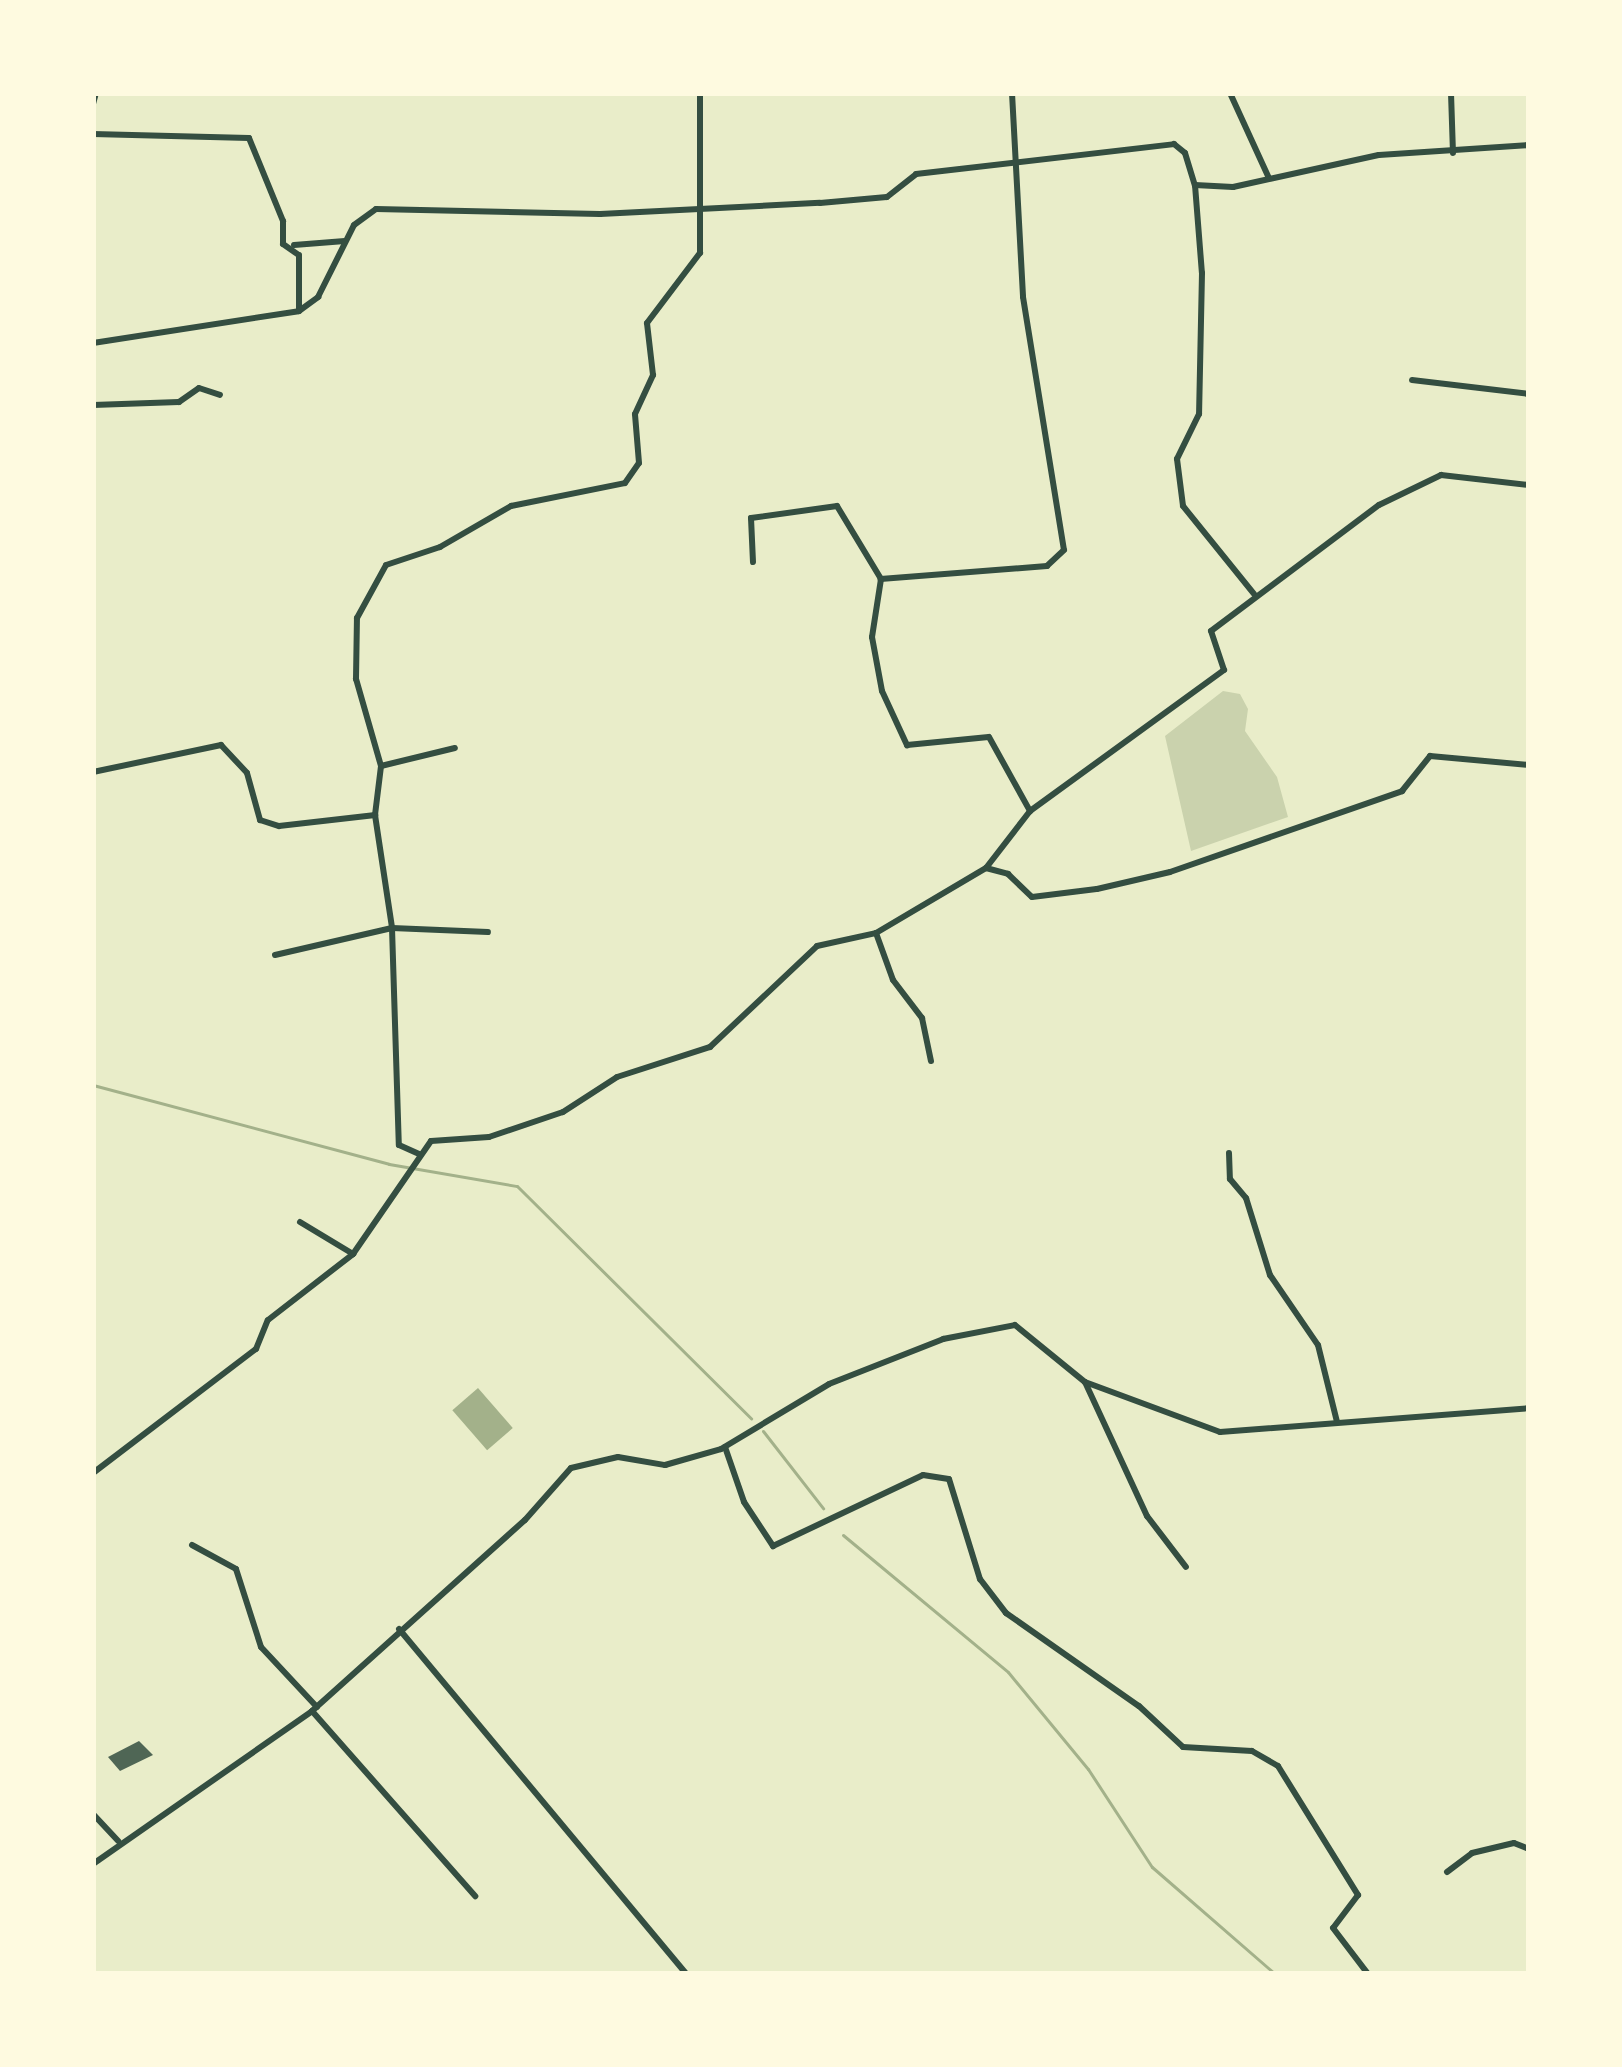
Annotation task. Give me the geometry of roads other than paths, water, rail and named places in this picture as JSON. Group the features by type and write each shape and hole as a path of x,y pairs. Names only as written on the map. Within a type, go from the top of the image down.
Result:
{"street":[{"path":"93,104 96,93"},
{"path":"416,1157 399,1145 392,928 375,815 381,766 356,679 357,618 386,565 440,548 511,506 625,483 639,463 635,414 653,375 646,323 700,253 700,93"},
{"path":"880,579 1047,566 1064,550 1023,297 1021,165 1012,93"},
{"path":"1230,93 1269,178"},
{"path":"1451,93 1453,153"},
{"path":"93,134 249,137 283,221 283,244 346,241"},
{"path":"93,343 299,311 318,297 346,241 376,209 600,214 886,197 916,174 1180,144 1195,185 1202,272 1198,414 1177,459 1183,506 1254,594"},
{"path":"1195,185 1269,178 1379,155 1529,145"},
{"path":"294,245 299,311"},
{"path":"1412,380 1529,394"},
{"path":"93,405 179,402 199,388 220,394"},
{"path":"93,1472 256,1349 268,1320 353,1254 402,1173 431,1142 489,1137 562,1112 617,1077 710,1047 817,946 877,933 986,868 1030,811 1224,670 1211,631 1254,594 1379,506 1441,475 1529,484"},
{"path":"753,562 751,518 837,506 880,579 875,664 898,731 908,745 989,737 1030,811"},
{"path":"93,772 221,745 247,773 260,820 279,826 375,815"},
{"path":"381,766 455,748"},
{"path":"986,868 1008,874 1032,897 1096,889 1170,872 1402,791 1422,776 1430,756 1529,765"},
{"path":"275,955 392,928 488,932"},
{"path":"877,933 893,980 922,1018 931,1061"},
{"path":"1229,1153 1230,1178 1246,1198 1270,1275 1318,1345 1337,1422"},
{"path":"300,1222 353,1254"},
{"path":"93,1864 118,1841 314,1709 525,1520 571,1468 618,1457 665,1465 725,1447 829,1384 943,1339 1015,1325 1085,1382 1220,1432 1529,1408"},
{"path":"1085,1382 1147,1516 1186,1567"},
{"path":"725,1447 744,1502 773,1546 923,1475 949,1479 980,1579 1006,1613 1139,1706 1183,1748 1252,1751 1278,1766 1358,1895 1333,1928 1368,1974"},
{"path":"192,1545 236,1569 261,1647 475,1896"},
{"path":"399,1629 686,1974"},
{"path":"93,1814 118,1841"},
{"path":"1447,1872 1472,1853 1514,1843 1529,1849"}],"waterway":[{"path":"93,1085 389,1164 517,1186 751,1418"},
{"path":"763,1431 823,1508"},
{"path":"843,1535 1008,1672 1088,1769 1152,1867 1275,1974"}]}
